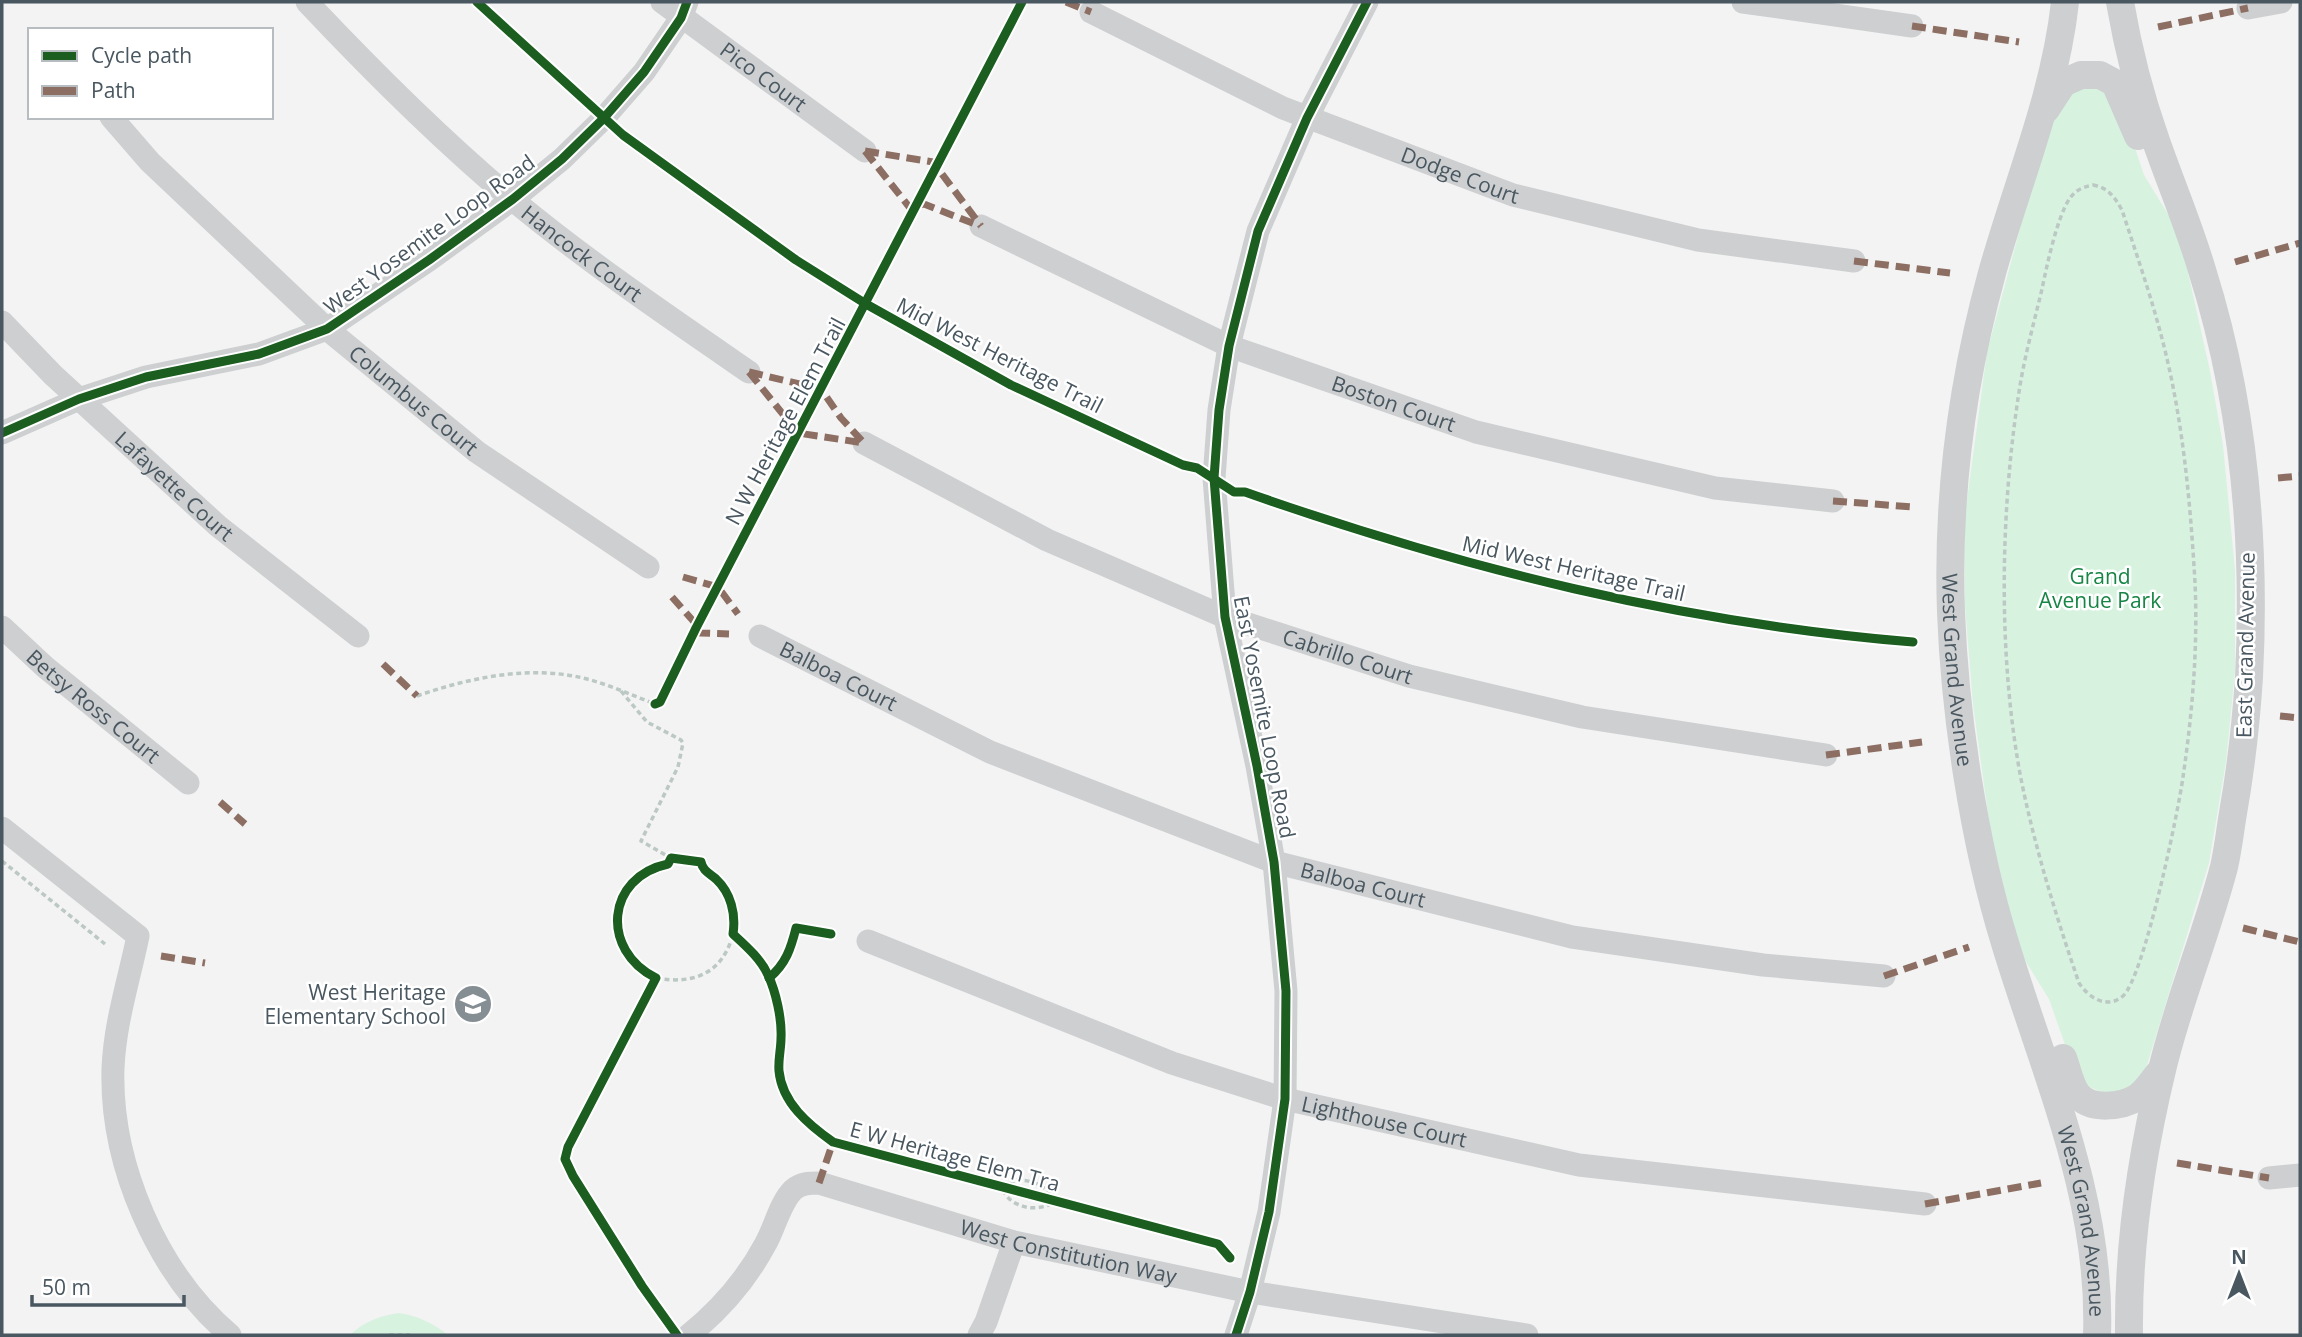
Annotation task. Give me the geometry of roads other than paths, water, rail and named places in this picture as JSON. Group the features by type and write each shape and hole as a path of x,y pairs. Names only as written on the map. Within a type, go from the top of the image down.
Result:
{"street":[{"name":"Hancock Court","path":"307,2 367,65 513,199 626,287 749,372"},
{"name":"Pico Court","path":"662,2 684,10 865,151"},
{"name":"East Yosemite Loop Road","path":"1236,1335 1251,1292 1269,1213 1285,1099 1286,991 1274,862 1226,617 1214,478 1220,401 1229,346 1258,231 1307,118 1367,2"},
{"path":"1743,2 1912,26"},
{"name":"West Grand Avenue","path":"2065,2 2041,116 1977,328 1960,439 1952,519 1951,613 1965,757 1986,875 2005,943 2054,1087 2077,1169 2093,1265 2097,1335"},
{"name":"East Grand Avenue","path":"2120,2 2136,77 2156,142 2203,272 2219,333 2235,415 2246,503 2251,612 2243,745 2224,865 2162,1069 2139,1185 2132,1257 2129,1335"},
{"path":"2248,8 2281,2"},
{"name":"West Yosemite Loop Road","path":"2,433 79,399 146,377 258,354 327,328 429,260 513,199 562,159 603,119 644,72 684,10"},
{"name":"Dodge Court","path":"1091,12 1307,118 1513,195 1698,240 1854,261"},
{"path":"2041,116 2063,83 2071,78 2090,75 2108,78 2115,83 2143,147 2168,173"},
{"name":"Columbus Court","path":"113,119 150,162 327,328 477,452 648,567"},
{"name":"Boston Court","path":"981,226 1229,346 1476,432 1715,488 1833,501"},
{"name":"Lafayette Court","path":"2,322 79,399 218,526 358,636"},
{"name":"Cabrillo Court","path":"864,443 1047,540 1226,617 1409,676 1582,717 1826,755"},
{"name":"Betsy Ross Court","path":"2,627 45,667 188,782"},
{"name":"Balboa Court","path":"760,636 990,752 1274,862 1572,937 1762,965 1884,976"},
{"path":"2,828 138,936 117,1025 113,1068 114,1103 121,1148 130,1181 147,1223 180,1281 215,1322 230,1335"},
{"name":"Lighthouse Court","path":"867,941 1172,1063 1285,1099 1579,1165 1925,1204"},
{"path":"2030,1015 2057,1042 2076,1093 2091,1103 2108,1106 2129,1102 2141,1095 2162,1069"},
{"path":"2269,1178 2300,1175"},
{"name":"West Constitution Way","path":"689,1335 734,1292 754,1264 793,1190 802,1185 819,1183 1014,1242 1251,1292 1527,1335"},
{"path":"979,1335 1014,1242"}],"place":[{"name":"West Heritage Elementary School","path":"473,1004"}],"park label":[{"name":"Grand Avenue Park","path":"2100,588"}]}
